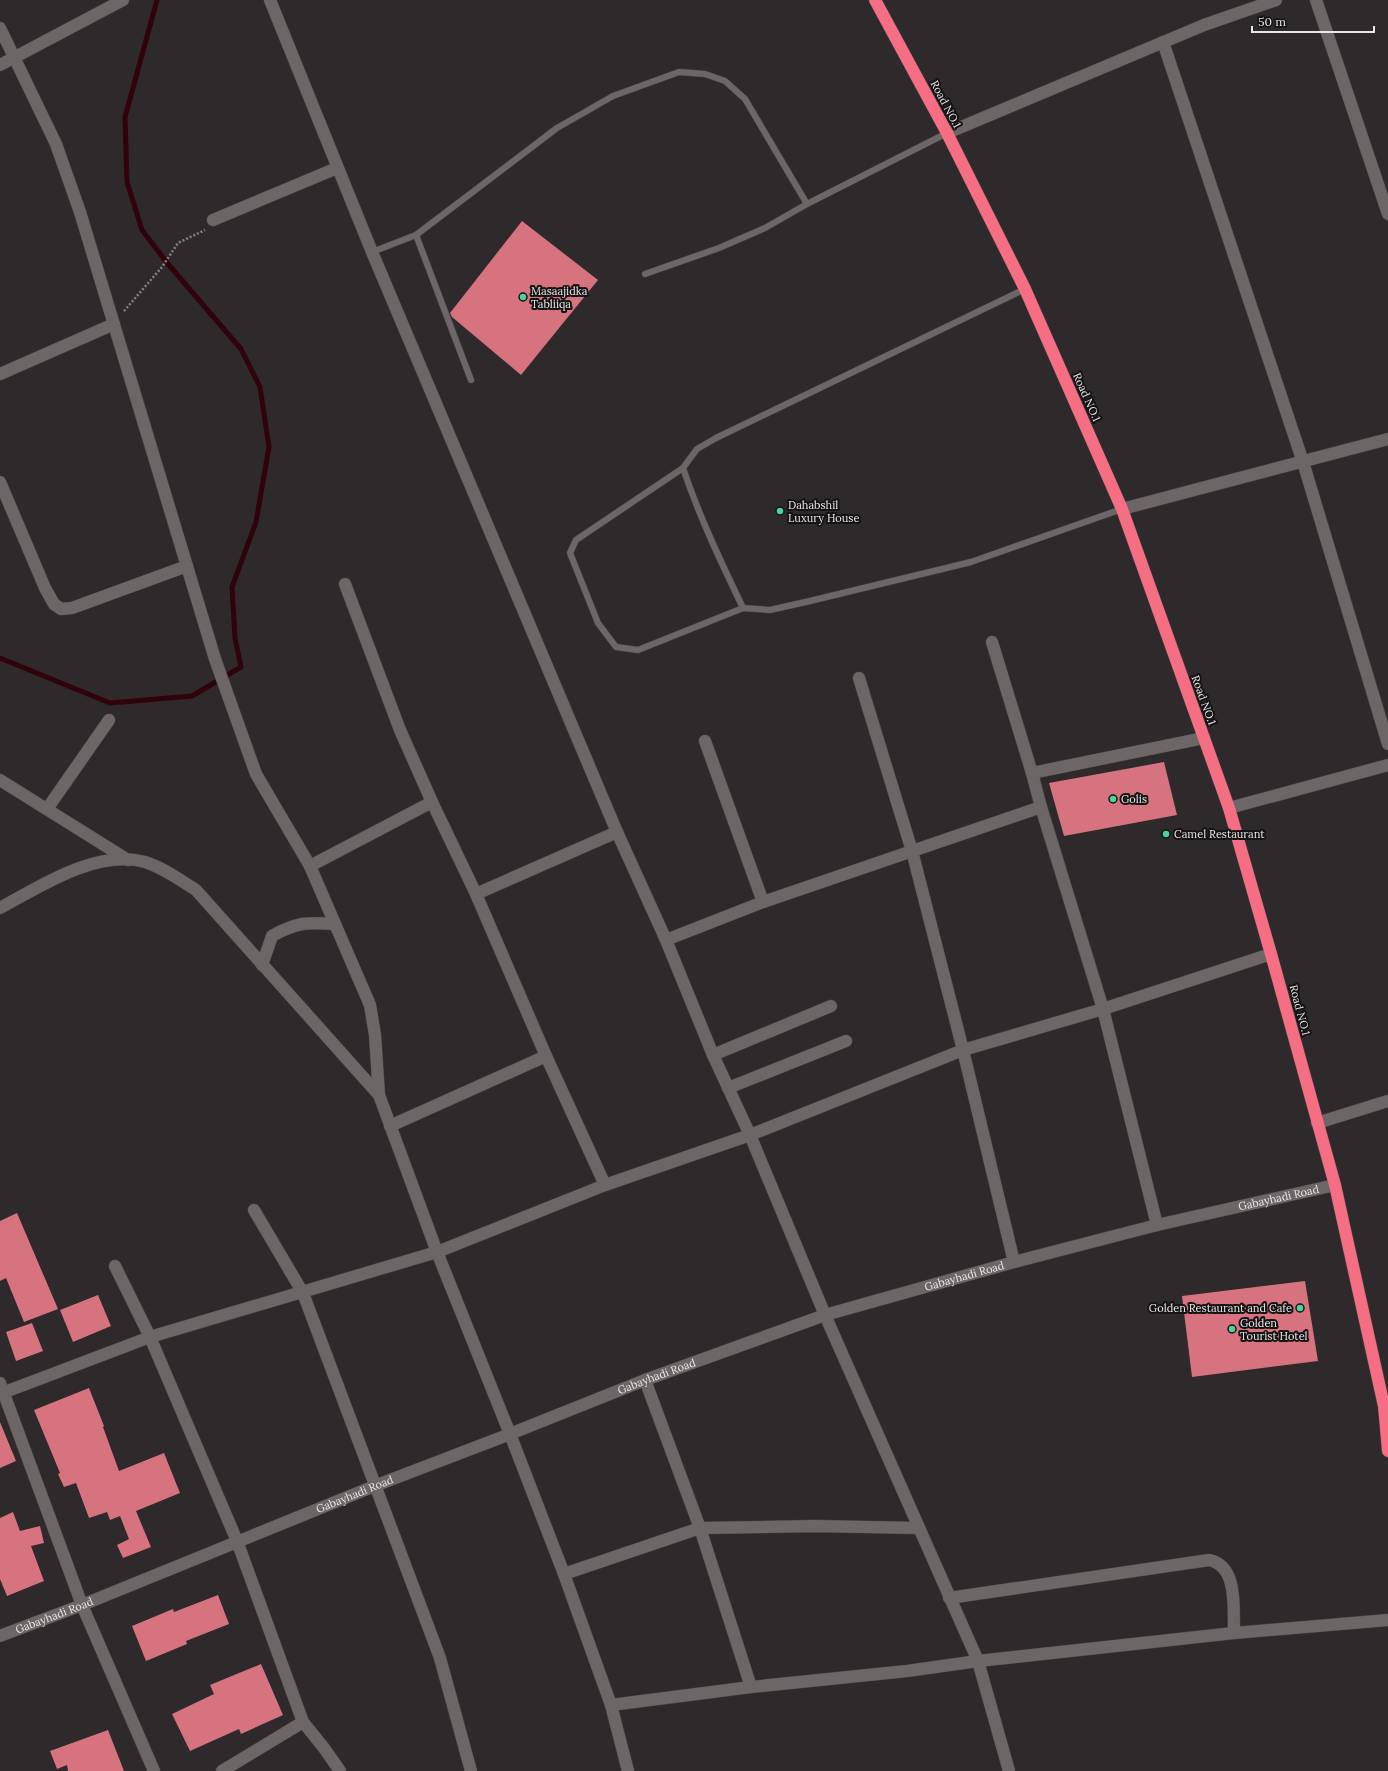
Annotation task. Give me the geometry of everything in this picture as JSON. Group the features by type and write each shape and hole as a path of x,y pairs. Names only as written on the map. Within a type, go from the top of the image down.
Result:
{"highway":[{"name":"Road NO.1","path":"875,0 947,133 1025,289 1122,509 1229,808 1335,1185 1386,1406 1388,1451"}],"street":[{"path":"270,0 372,252 617,832 666,940 712,1055 750,1135 825,1315 978,1661 1009,1771"},
{"path":"947,133 1204,25 1276,0"},
{"path":"1316,0 1388,214"},
{"path":"0,65 14,59 121,1"},
{"path":"0,28 56,144 80,212 215,659 256,774 310,866 370,1005 375,1035 378,1095 437,1252 564,1574 611,1705 628,1771"},
{"path":"1162,42 1303,462 1388,744"},
{"path":"213,220 337,168"},
{"path":"0,374 114,324"},
{"path":"1122,509 1388,439"},
{"path":"0,482 45,588 54,604 61,609 72,608 187,566"},
{"path":"345,584 400,730 432,802 476,894 546,1056 605,1186"},
{"path":"992,642 1103,1009 1157,1225"},
{"path":"859,678 912,851 963,1050 1014,1262"},
{"path":"47,810 109,720"},
{"path":"1032,773 1204,738"},
{"path":"705,741 763,902"},
{"path":"1229,808 1388,765"},
{"path":"0,780 129,860"},
{"path":"310,866 432,802"},
{"path":"666,940 763,902 1041,807"},
{"path":"476,894 617,832"},
{"path":"0,908 64,874 105,861 129,860 144,862 164,870 196,890 378,1095"},
{"path":"262,965 272,936 287,927 305,922 335,924"},
{"path":"154,1771 82,1605 1,1390 150,1337 304,1293 437,1252 605,1186 750,1135 963,1050 1103,1009 1271,954"},
{"path":"712,1055 831,1006"},
{"path":"728,1088 846,1041"},
{"path":"390,1126 546,1056"},
{"path":"1317,1123 1388,1101"},
{"name":"Gabayhadi Road","path":"0,1636 82,1605 377,1485 645,1380 825,1315 1014,1262 1157,1225 1335,1185"},
{"path":"254,1210 304,1293 377,1485 440,1658 471,1771"},
{"path":"115,1266 150,1337 237,1541 303,1722 340,1771"},
{"path":"645,1380 700,1528 752,1687"},
{"path":"564,1574 700,1528 815,1526 919,1528"},
{"path":"949,1598 1209,1560 1216,1561 1222,1565 1232,1582 1234,1633"},
{"path":"611,1705 752,1687 907,1672 978,1661 1234,1633 1388,1620"},
{"path":"222,1771 303,1722"}],"lane":[{"path":"372,252 416,235 557,128 614,96 678,72 705,74 725,81 745,99 807,204"},
{"path":"645,274 719,248 765,228 807,204 947,133"},
{"path":"416,235 471,380"},
{"path":"1025,289 716,438 697,450 683,468 576,540 570,553 598,623 616,647 638,650 743,608 770,610 971,562 1122,509"},
{"path":"683,468 693,498 720,561 743,608"}],"path":[{"path":"114,324 162,267 178,243 209,229 213,220"}],"building":[{"name":"Masaajidka Tabliiqa","path":"522,221 598,280 521,375 452,317 450,313"},
{"name":"Golis","path":"1164,762 1177,815 1064,836 1049,783"},
{"path":"17,1213 58,1309 24,1322 6,1278 0,1281 0,1221"},
{"name":"Golden Tourist Hotel","path":"1305,1281 1318,1361 1192,1377 1182,1296"},
{"path":"98,1295 111,1326 73,1342 60,1310"},
{"path":"32,1323 43,1351 16,1361 6,1332"},
{"path":"89,1388 119,1471 164,1453 180,1493 136,1511 151,1547 123,1558 117,1545 129,1539 120,1516 110,1520 107,1512 89,1518 76,1483 64,1487 58,1474 60,1473 34,1410"},
{"path":"0,1422 16,1461 0,1468"},
{"path":"13,1512 20,1531 40,1526 44,1543 31,1546 44,1581 7,1596 0,1579 0,1518"},
{"path":"218,1595 229,1624 186,1641 187,1644 146,1661 132,1626 173,1609 174,1612"},
{"path":"261,1664 283,1715 241,1734 239,1729 190,1751 172,1714 214,1694 210,1685"},
{"path":"108,1730 124,1771 68,1771 67,1765 57,1769 50,1751"}],"waterway":[{"path":"0,658 110,703 192,696 241,667 235,638 232,587 256,522 269,447 260,387 241,349 168,264 142,230 127,182 125,117 157,0"}],"place":[{"name":"Masaajidka Tabliiqa","path":"523,297"},
{"name":"Dahabshil Luxury House","path":"780,511"},
{"name":"Golis","path":"1113,799"},
{"name":"Camel Restaurant","path":"1166,834"},
{"name":"Golden Restaurant and Cafe","path":"1300,1308"},
{"name":"Golden Tourist Hotel","path":"1232,1329"}]}
